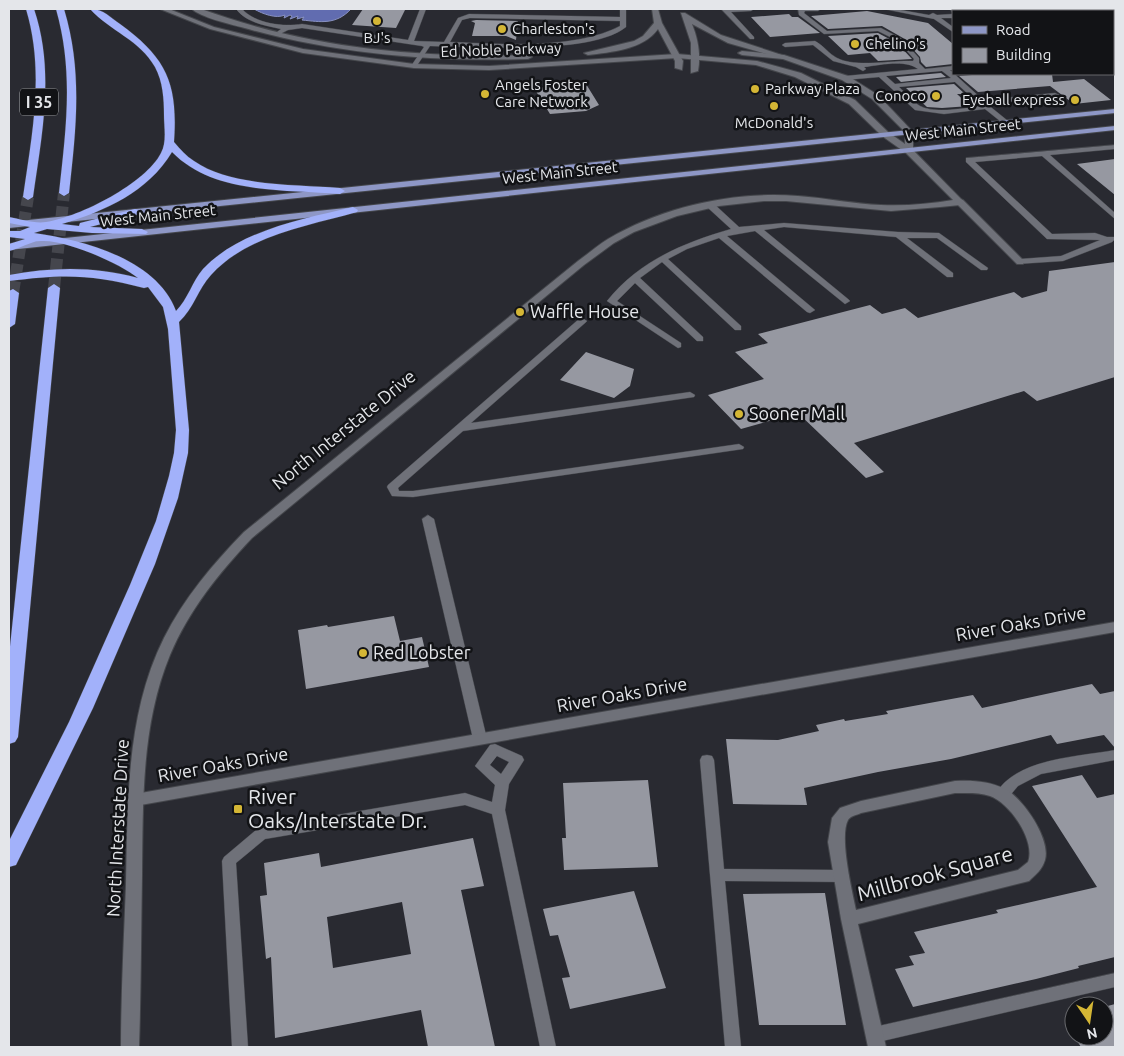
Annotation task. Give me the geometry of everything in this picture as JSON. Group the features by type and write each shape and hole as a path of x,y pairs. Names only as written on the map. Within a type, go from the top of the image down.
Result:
{"highway":[{"name":"I 35","path":"28,197 41,87 41,60 30,9"},
{"name":"I 35","path":"60,9 70,50 74,87 64,193"},
{"path":"67,224 112,201 146,178 162,160 169,142 167,86 159,66 133,37 94,9"},
{"path":"169,142 192,165 219,176 260,185 340,190"},
{"path":"173,321 188,304 201,279 228,256 254,241 273,234 353,210"},
{"path":"10,239 67,224 136,212"},
{"path":"9,220 25,223 61,241 79,245 114,260 140,274 155,287 165,300 173,321 184,424 174,489 165,519 73,733 9,859"},
{"path":"67,224 142,232"},
{"path":"9,278 46,272 106,273 155,287"},
{"path":"9,737 54,288"},
{"path":"9,324 13,293"}],"main road":[{"name":"Ed Noble Parkway","path":"163,9 212,28 303,51 414,66 489,68 677,56 705,50"},
{"name":"Ed Noble Parkway","path":"194,9 234,24 274,35 348,49 421,56 541,56"},
{"path":"588,53 615,49 647,37 655,30 658,23 655,9"},
{"path":"682,12 688,22 696,53 694,71"},
{"path":"682,12 702,30 718,38 784,57 845,78 875,97 909,132 909,151"},
{"path":"658,23 677,56 679,68"},
{"name":"Ed Noble Parkway","path":"573,54 673,48 757,63 798,75 852,102 885,134 909,151 1020,262"},
{"path":"735,52 784,57"},
{"name":"West Main Street","path":"136,212 1115,111"},
{"name":"West Main Street","path":"10,239 61,241 1115,128"},
{"name":"North Interstate Drive","path":"130,1047 136,800 143,727 151,689 176,627 200,590 224,560 248,535 594,253 645,225 710,205 770,198 893,208 960,202"},
{"path":"10,239 25,223 67,224"},
{"name":"River Oaks Drive","path":"136,800 489,741 1115,626"},
{"name":"Millbrook Square","path":"956,787 983,788 1002,795 1016,808 1031,830 1038,846 1035,866 1023,876 849,919 836,842 840,818 846,812 861,806 956,787"},
{"path":"849,919 876,1041"}],"lane":[{"path":"239,9 245,15 252,18 286,28"},
{"path":"412,41 414,28 422,9"},
{"path":"274,35 286,28 302,26 424,44 553,43 603,37 616,32 622,27 623,9"},
{"path":"725,10 751,9"},
{"path":"818,9 801,9 801,14 826,32 879,30 900,40 918,59 914,63"},
{"path":"887,9 934,16 952,16"},
{"path":"926,9 952,29"},
{"path":"725,10 752,38"},
{"path":"446,44 460,19 469,16 623,19"},
{"path":"553,43 556,51"},
{"path":"785,45 815,43 835,60 858,65 897,62 914,63 924,71"},
{"path":"414,66 427,47 424,44"},
{"path":"858,65 870,76"},
{"path":"845,78 952,68"},
{"path":"944,69 1005,123"},
{"path":"881,75 918,108 925,111 941,112 988,107"},
{"path":"893,86 956,80"},
{"path":"981,102 1055,95"},
{"path":"1112,238 1095,236 1050,237 969,160 1115,146"},
{"path":"1044,154 1115,217"},
{"path":"710,205 738,230"},
{"path":"678,344 612,301 634,277 662,258 687,245 738,230 784,226 898,235 939,236 984,268"},
{"path":"757,228 846,301"},
{"path":"721,235 810,310"},
{"path":"898,235 950,275"},
{"path":"1020,262 1069,256 1112,238"},
{"path":"662,258 738,328"},
{"path":"634,277 700,339"},
{"path":"582,320 392,487 396,494 413,494 739,447"},
{"path":"459,428 690,395"},
{"path":"428,519 489,741 482,766 502,783"},
{"path":"489,741 517,760 502,783 498,810 548,1047"},
{"path":"1002,795 1013,782 1026,774 1079,761 1114,757"},
{"path":"707,760 733,1047"},
{"path":"240,1047 229,861 261,834 465,799 498,810"},
{"path":"717,875 842,876"},
{"path":"876,1041 1115,980"}],"water":[{"path":"254,9 351,9 340,18 322,22 302,20 304,17 297,19 298,16 290,19 292,16 290,15 284,18 285,15 274,16"}],"building":[{"name":"BJ's","path":"363,9 405,10 396,28 352,25"},
{"path":"867,11 928,23 952,43 952,64 926,67 921,62 920,57 903,38 882,26 828,29 811,16"},
{"path":"789,14 792,17 798,17 820,33 770,37 751,17"},
{"name":"Charleston's","path":"471,21 518,21 516,40 506,36 472,36 475,23"},
{"path":"878,33 897,43 912,59 878,61 870,53 848,55 828,36"},
{"path":"941,73 946,77 901,82 896,77"},
{"path":"1052,75 1053,82 1084,79 1111,100 1074,104 1050,86 978,92 959,76"},
{"path":"586,84 599,105 586,111 550,114 534,88"},
{"path":"954,84 965,94 957,94 970,106 927,107 906,88"},
{"path":"1115,159 1115,195 1077,164"},
{"name":"Sooner Mall","path":"1115,262 1115,377 1037,401 1024,391 854,443 884,472 866,478 798,413 741,429 708,395 764,379 735,352 768,343 758,334 870,305 882,314 905,308 918,318 1014,292 1022,298 1047,291 1049,271"},
{"path":"586,352 634,369 630,386 614,398 560,380"},
{"name":"Red Lobster","path":"394,616 400,641 422,637 429,667 306,689 298,630"},
{"path":"1092,684 1100,694 1115,691 1115,748 1104,735 1057,744 1051,735 951,759 804,788 807,805 733,804 726,739 778,740 819,731 816,725 844,719 845,721 888,714 886,711 973,695 982,708"},
{"path":"1082,775 1097,798 1115,794 1115,957 1036,979 913,1007 895,969 914,965 909,956 925,953 914,932 998,913 996,910 1097,887 1032,786"},
{"path":"648,780 658,867 564,870 562,838 566,838 563,783"},
{"path":"473,838 484,886 461,890 495,1047 428,1047 421,1010 275,1038 271,957 266,959 260,896 267,895 264,863 319,853 321,867","holes":["402,902 411,954 333,968 327,917"]},
{"path":"634,891 666,988 570,1009 562,978 570,977 558,935 550,936 543,909"},
{"path":"825,893 846,1025 759,1025 743,894"},
{"path":"1114,1004 1115,1047 1081,1047 1114,1046"}],"tunnel":[{"path":"54,288 64,193"},
{"path":"13,293 28,197"}],"place":[{"name":"BJ's","path":"377,21"},
{"name":"Charleston's","path":"502,29"},
{"name":"Chelino's","path":"855,44"},
{"name":"Parkway Plaza","path":"755,89"},
{"name":"Angels Foster Care Network","path":"485,94"},
{"name":"Conoco","path":"936,96"},
{"name":"Eyeball express","path":"1075,100"},
{"name":"McDonald's","path":"774,106"},
{"name":"Waffle House","path":"520,312"},
{"name":"Sooner Mall","path":"739,414"},
{"name":"Red Lobster","path":"363,653"},
{"name":"River Oaks/Interstate Dr.","path":"238,809"}]}
